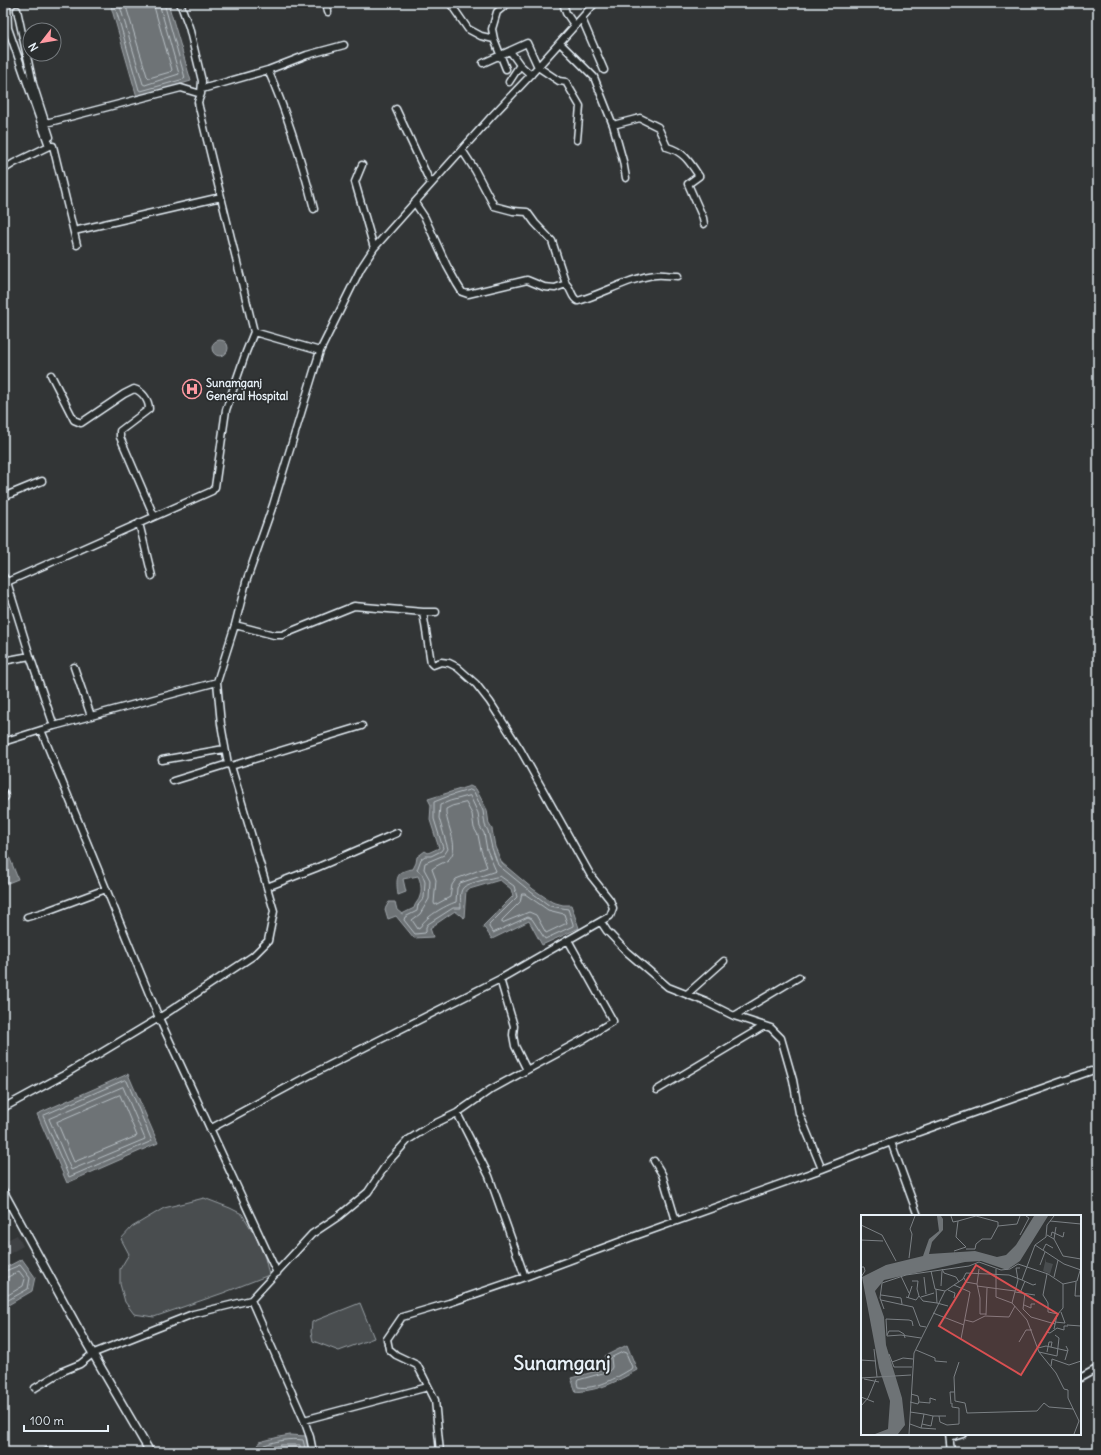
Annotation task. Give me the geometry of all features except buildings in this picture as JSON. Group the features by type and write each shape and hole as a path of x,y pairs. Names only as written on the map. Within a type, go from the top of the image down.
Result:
{"main road":[{"path":"3,1191 78,1328 94,1353 150,1452"}],"street":[{"path":"7,3 8,28 51,146"},
{"path":"54,726 4,581 212,491 215,487 226,410 254,332 198,107 198,102 202,91 202,81 189,27 180,3"},
{"path":"326,3 328,12"},
{"path":"450,3 468,29 481,36 494,39"},
{"path":"506,69 494,39 492,29 497,12 508,3"},
{"path":"563,3 566,13 575,26"},
{"path":"3,1108 62,1076 159,1018 253,956 268,941 274,911 224,749 217,682 235,625 246,582 273,505 320,351 361,268 374,248 491,117 596,3"},
{"path":"17,10 33,84 46,123 77,245"},
{"path":"582,19 604,70"},
{"path":"483,63 527,43 538,67 559,81 566,82 580,106 577,140"},
{"path":"560,43 594,77 613,125 623,160 626,178"},
{"path":"46,123 181,88 202,91 268,70 307,55 344,45"},
{"path":"510,51 530,76"},
{"path":"509,82 520,65"},
{"path":"268,70 282,102 303,168 314,209"},
{"path":"396,109 431,184"},
{"path":"613,125 640,118 658,127 667,147 678,150 690,162 699,176 688,184 704,224"},
{"path":"3,170 14,163 51,146"},
{"path":"462,150 475,170 494,206 513,211 527,212 552,241 566,284 570,287 575,300 578,302 639,278 656,275 678,276"},
{"path":"362,165 355,182 374,248"},
{"path":"74,231 221,197"},
{"path":"415,203 425,218 447,266 462,292 468,294 527,280 544,287 555,288 566,284"},
{"path":"254,332 320,351"},
{"path":"50,375 74,420 81,423 124,394 134,389 140,391 148,404 149,409 120,431 120,437 154,516"},
{"path":"3,497 42,481"},
{"path":"139,523 152,576"},
{"path":"235,625 274,635 282,635 354,606 436,612"},
{"path":"210,1129 310,1075 500,978 610,916 613,908 610,900 591,876 520,749 481,690 470,678 449,663 442,662 433,665 431,663 423,612"},
{"path":"3,661 30,656"},
{"path":"74,667 91,716"},
{"path":"3,742 54,726 217,682"},
{"path":"173,781 362,726"},
{"path":"41,730 159,1018 277,1273"},
{"path":"162,760 224,749"},
{"path":"267,887 316,868 397,832"},
{"path":"26,917 44,912 106,889"},
{"path":"601,922 607,931 627,952 668,987 687,994 734,1016 771,1028 781,1038 793,1080 799,1113 822,1169"},
{"path":"35,1388 63,1371 80,1364 94,1353 192,1314 251,1300 312,1234 339,1216 368,1192 388,1162 408,1140 430,1126 457,1113 490,1090 584,1039 613,1021 568,940"},
{"path":"687,994 724,961"},
{"path":"734,1016 799,977"},
{"path":"500,978 514,1026 513,1035 515,1046 527,1070"},
{"path":"657,1090 764,1026"},
{"path":"440,1452 435,1400 417,1364 396,1355 389,1349 387,1339 402,1317 449,1303 525,1277 822,1169 891,1142 1091,1071"},
{"path":"457,1113 489,1176 525,1277"},
{"path":"891,1142 918,1215"},
{"path":"654,1161 662,1174 676,1221"},
{"path":"251,1300 304,1420 313,1452"},
{"path":"1081,1377 1098,1368"},
{"path":"304,1420 428,1387"},
{"path":"949,1436 952,1452"},
{"path":"46,1452 50,1450 52,1452"}],"shaded area":[{"path":"204,1198 242,1214 255,1235 265,1258 269,1275 154,1317 134,1314 125,1302 120,1284 120,1269 129,1254 121,1239 132,1227 164,1208"},
{"path":"17,1235 23,1246 7,1255 3,1248 3,1242"},
{"path":"360,1303 374,1338 339,1351 313,1341 311,1332 312,1322"}],"water":[{"path":"110,3 168,3 191,81 137,97"},
{"path":"220,340 227,345 228,348 223,355 220,356 213,351 212,348 217,341"},
{"path":"470,786 476,789 487,810 495,847 502,863 533,889 552,902 563,905 571,905 579,928 542,945 529,921 492,939 483,926 513,896 511,889 500,880 466,890 464,918 455,911 430,928 433,937 414,938 396,916 388,919 385,909 389,902 395,902 397,910 402,914 414,908 420,896 421,886 418,876 403,879 406,892 398,895 397,880 400,874 407,870 413,869 417,857 425,851 428,853 439,848 430,820 431,805 428,799"},
{"path":"3,841 18,879 3,885"},
{"path":"128,1074 158,1143 67,1183 37,1114"},
{"path":"22,1259 35,1277 32,1291 3,1308 3,1269"},
{"path":"627,1345 637,1370 608,1385 576,1392 571,1378 608,1368 605,1356"},
{"path":"290,1435 306,1436 310,1452 259,1452 259,1442"}],"place":[{"name":"Sunamganj General Hospital","path":"192,389"}],"district":[{"name":"Sunamganj","path":"562,1363"}]}
